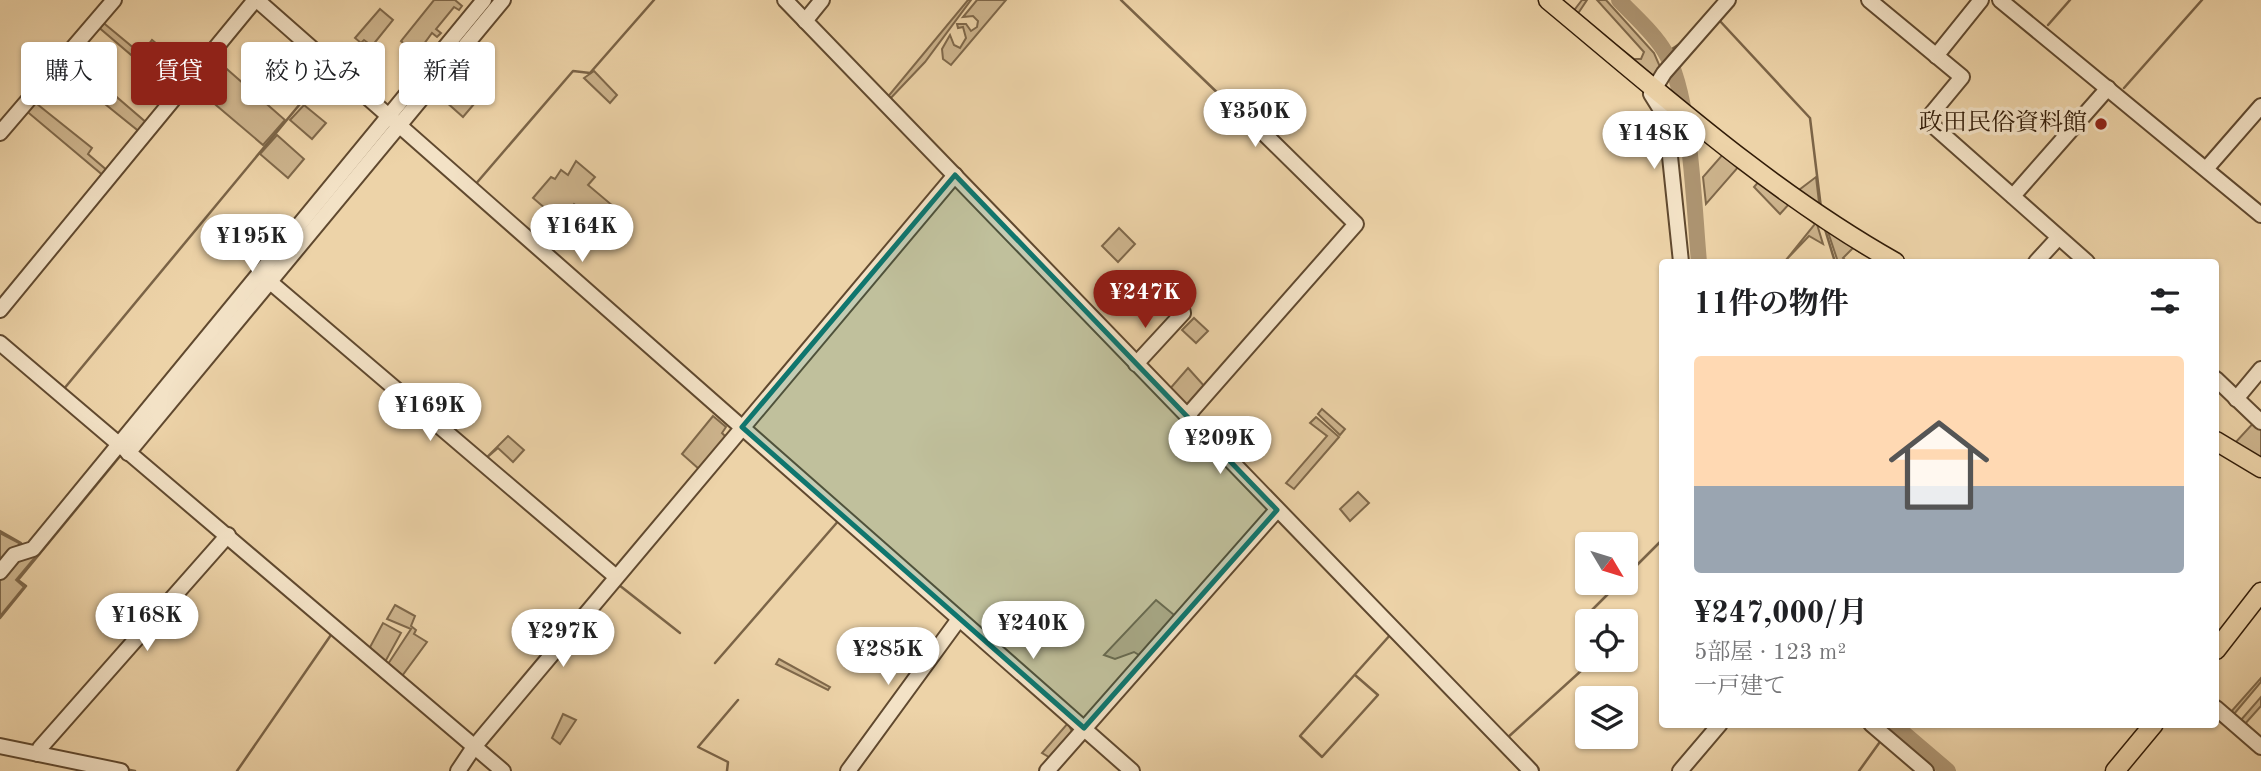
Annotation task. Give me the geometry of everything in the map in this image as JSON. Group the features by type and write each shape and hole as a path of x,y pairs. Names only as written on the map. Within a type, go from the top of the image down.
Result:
{"main road":[{"path":"1548,0 1660,85 1698,123 1763,176 1841,230 1890,259"},
{"path":"2219,443 2261,468"},
{"path":"2219,646 2261,592"},
{"path":"2115,771 2151,728"}],"street":[{"path":"0,133 114,0"},
{"path":"395,120 484,0"},
{"path":"0,572 14,555 33,549 125,447 395,120 503,0"},
{"path":"785,0 953,178 1187,416 1275,513 1531,771"},
{"path":"805,21 822,0"},
{"path":"1681,259 1666,118 1651,94 1681,52 1728,0"},
{"path":"1869,0 1962,77 1928,118 1930,123 2007,195 2013,196 2083,259"},
{"path":"1937,55 1981,0"},
{"path":"2000,0 2208,167 2261,215"},
{"path":"0,310 255,1 395,120 740,430 1082,731 1132,771"},
{"path":"2013,196 2108,88"},
{"path":"1187,416 1356,224 1231,102"},
{"path":"2208,167 2261,106"},
{"path":"458,771 477,744 615,576 953,178"},
{"path":"2039,259 2058,238"},
{"path":"264,278 615,576"},
{"path":"1136,364 1183,313 1182,309"},
{"path":"0,344 477,744 503,771"},
{"path":"2238,397 2261,369"},
{"path":"2219,381 2261,422"},
{"path":"1047,771 1275,513"},
{"path":"38,752 228,536"},
{"path":"848,771 957,621"},
{"path":"2219,711 2261,747"},
{"path":"1680,771 1717,728"},
{"path":"1876,728 1926,771"},
{"path":"0,746 121,771"}],"highlighted area":[{"path":"955,175 1277,510 1084,728 742,427"}],"shaded area":[{"path":"434,0 455,0 462,6 459,10 454,7 436,29 441,33 437,37 432,33 425,42 401,41"},
{"path":"968,0 971,0 925,62 887,102 886,99"},
{"path":"977,0 1006,0 951,65 943,59 942,49 950,35 954,45 960,48 966,38 963,27 958,28 957,24 966,24 971,31 977,27 978,21 973,16 963,17"},
{"path":"1582,0 1587,0 1577,15 1634,59 1641,59 1644,52 1597,0 1606,0 1654,53 1661,69 1652,79 1572,13"},
{"path":"380,9 393,20 375,42 360,42 355,38"},
{"path":"100,20 131,46 131,55 117,42 96,25"},
{"path":"227,69 241,81 241,105 268,105 285,120 263,145 216,105 227,105"},
{"path":"594,71 617,95 610,103 584,78"},
{"path":"117,97 148,124 141,133 106,105 117,105"},
{"path":"28,105 38,105 92,148 88,154 109,172 105,177 24,109"},
{"path":"304,105 326,123 312,139 290,120"},
{"path":"450,105 473,105 463,117"},
{"path":"277,135 304,159 288,178 260,154"},
{"path":"1724,153 1740,165 1706,204 1703,177"},
{"path":"576,161 595,177 588,185 613,206 598,223 574,204 559,220 533,198 551,177 555,179 561,170 568,175"},
{"path":"1816,177 1820,211 1795,193"},
{"path":"1760,180 1816,221 1823,244 1809,236 1787,259 1815,224 1789,204 1780,214 1754,187"},
{"path":"1826,226 1865,252 1863,254 1853,248 1844,259 1837,259"},
{"path":"1119,228 1135,244 1118,262 1102,246"},
{"path":"1194,318 1208,331 1196,343 1182,330"},
{"path":"1188,368 1206,388 1186,411 1168,391"},
{"path":"1322,409 1345,429 1340,435 1318,414"},
{"path":"713,416 726,427 722,433 726,437 699,469 682,454"},
{"path":"1316,417 1339,437 1294,489 1286,483 1327,436 1310,423"},
{"path":"2256,420 2261,424 2261,460 2234,444"},
{"path":"508,436 524,450 513,462 498,448 483,461"},
{"path":"1358,492 1369,503 1350,521 1340,509"},
{"path":"78,496 83,500 16,580 24,587 0,616 0,533 34,551"},
{"path":"1156,600 1179,619 1144,658 1134,652 1115,659 1104,655"},
{"path":"395,605 415,616 411,626 416,630 414,634 427,642 402,676 388,664 411,629 387,619"},
{"path":"383,623 401,633 385,662 369,649"},
{"path":"779,659 830,687 828,690 776,664"},
{"path":"2261,678 2261,682 2234,714 2241,720 2261,697 2261,706 2244,725 2230,713"},
{"path":"563,714 576,720 560,744 552,738"},
{"path":"1068,723 1074,736 1054,760 1042,753"}],"waterway":[{"path":"474,186 573,71 590,73 654,0"},
{"path":"1121,0 1226,101"},
{"path":"1619,0 1655,38 1674,71 1681,95 1690,153 1699,259"},
{"path":"2048,25 2070,0"},
{"path":"2124,88 2202,0"},
{"path":"1719,20 1810,118 1821,208"},
{"path":"1666,53 1684,41"},
{"path":"63,390 299,105"},
{"path":"1824,226 1834,259"},
{"path":"0,618 26,586 18,580 121,455"},
{"path":"715,663 840,519"},
{"path":"0,531 21,543 17,547"},
{"path":"1638,564 1659,543"},
{"path":"619,585 680,633"},
{"path":"1593,609 1607,595"},
{"path":"237,771 333,632"},
{"path":"1355,675 1378,695 1322,757 1300,736 1391,634"},
{"path":"1506,739 1580,672"},
{"path":"727,771 728,762 698,747 738,700"},
{"path":"1888,732 1891,728"},
{"path":"1898,728 1948,771"},
{"path":"1859,771 1882,739"},
{"path":"125,769 135,771"}],"place":[{"name":"政田民俗資料館","path":"2101,124"}]}
